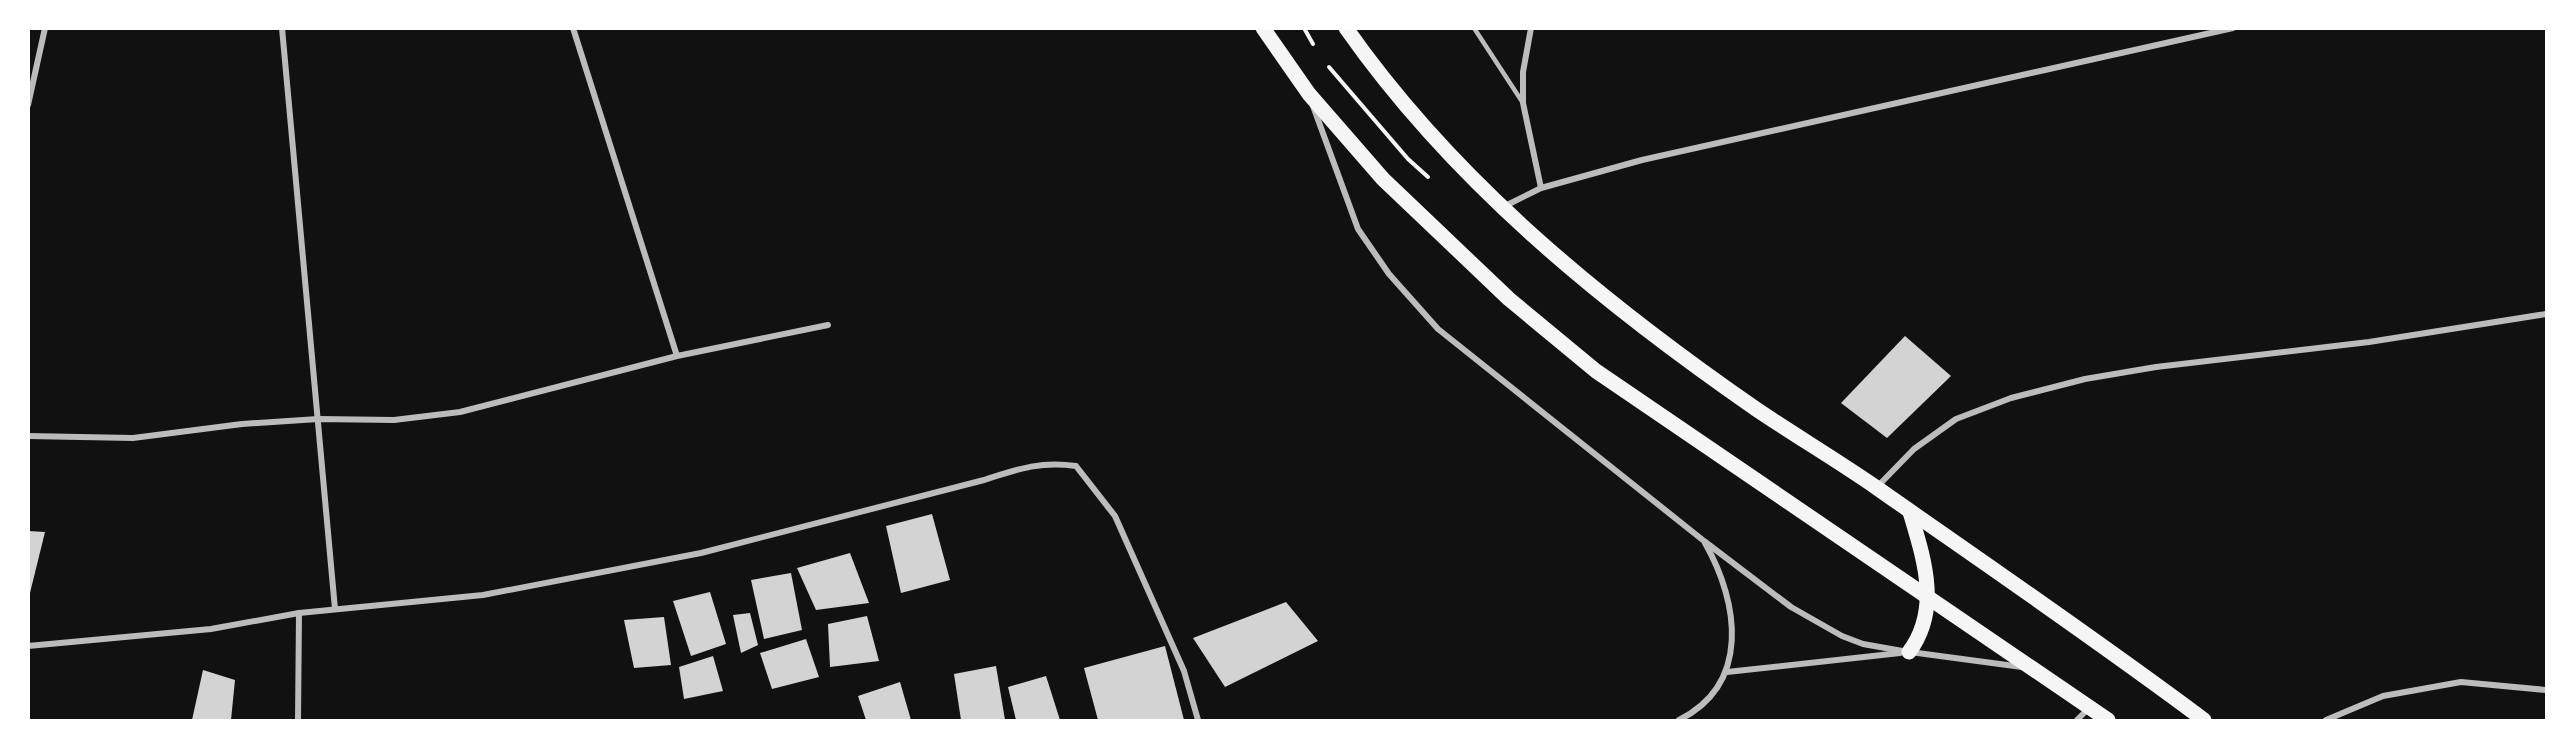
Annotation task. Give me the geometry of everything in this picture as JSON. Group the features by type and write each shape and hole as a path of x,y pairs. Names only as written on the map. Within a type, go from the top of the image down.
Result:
{"main road":[{"path":"1263,28 1309,94 1383,179 1509,299 1596,371 2108,720"},
{"path":"1346,28 1419,122 1502,208 1688,360 2114,653 2204,720"},
{"path":"1909,652 1921,631 1929,596 1924,557 1910,512"}],"street":[{"path":"28,105 45,28"},
{"path":"282,28 335,609"},
{"path":"573,28 677,356"},
{"path":"1531,28 1523,72 1523,103 1541,188"},
{"path":"1502,208 1541,188 1642,160 2233,28"},
{"path":"1309,94 1358,229 1389,274 1438,329 1704,541 1791,607 1842,636 1863,644 1909,652 2035,669"},
{"path":"1876,488 1914,449 1956,419 2011,398 2085,379 2156,367 2369,342 2547,314"},
{"path":"28,436 133,438 318,418 394,420 460,412 677,356 828,325"},
{"path":"28,646 211,629 299,613 483,595 701,554 984,480 1016,469 1051,462 1076,466 1115,516 1184,671 1198,720"},
{"path":"1679,720 1707,700 1727,672 1732,640 1727,598 1714,558 1704,541"},
{"path":"298,720 299,613"},
{"path":"1727,672 1909,652"},
{"path":"2326,720 2383,696 2461,682 2547,690"},
{"path":"2077,720 2090,707"}],"lane":[{"path":"1474,28 1523,103"}],"building":[{"path":"1905,336 1951,376 1887,438 1841,403"},
{"path":"932,514 950,580 901,593 886,526"},
{"path":"28,531 45,532 29,597 28,597"},
{"path":"850,553 869,603 816,610 797,568"},
{"path":"791,573 802,630 764,639 751,580"},
{"path":"710,592 726,644 691,656 673,601"},
{"path":"1286,602 1318,641 1225,687 1193,638"},
{"path":"750,613 758,645 741,653 733,615"},
{"path":"867,616 879,661 830,667 828,624"},
{"path":"664,617 671,665 634,668 624,620"},
{"path":"806,639 819,677 772,689 760,653"},
{"path":"1165,646 1184,720 1098,720 1084,668"},
{"path":"713,656 723,691 684,699 679,667"},
{"path":"996,666 1005,720 961,720 954,674"},
{"path":"203,670 235,680 231,720 192,720"},
{"path":"1046,676 1060,720 1016,720 1008,687"},
{"path":"900,682 911,720 866,720 858,696"}]}
